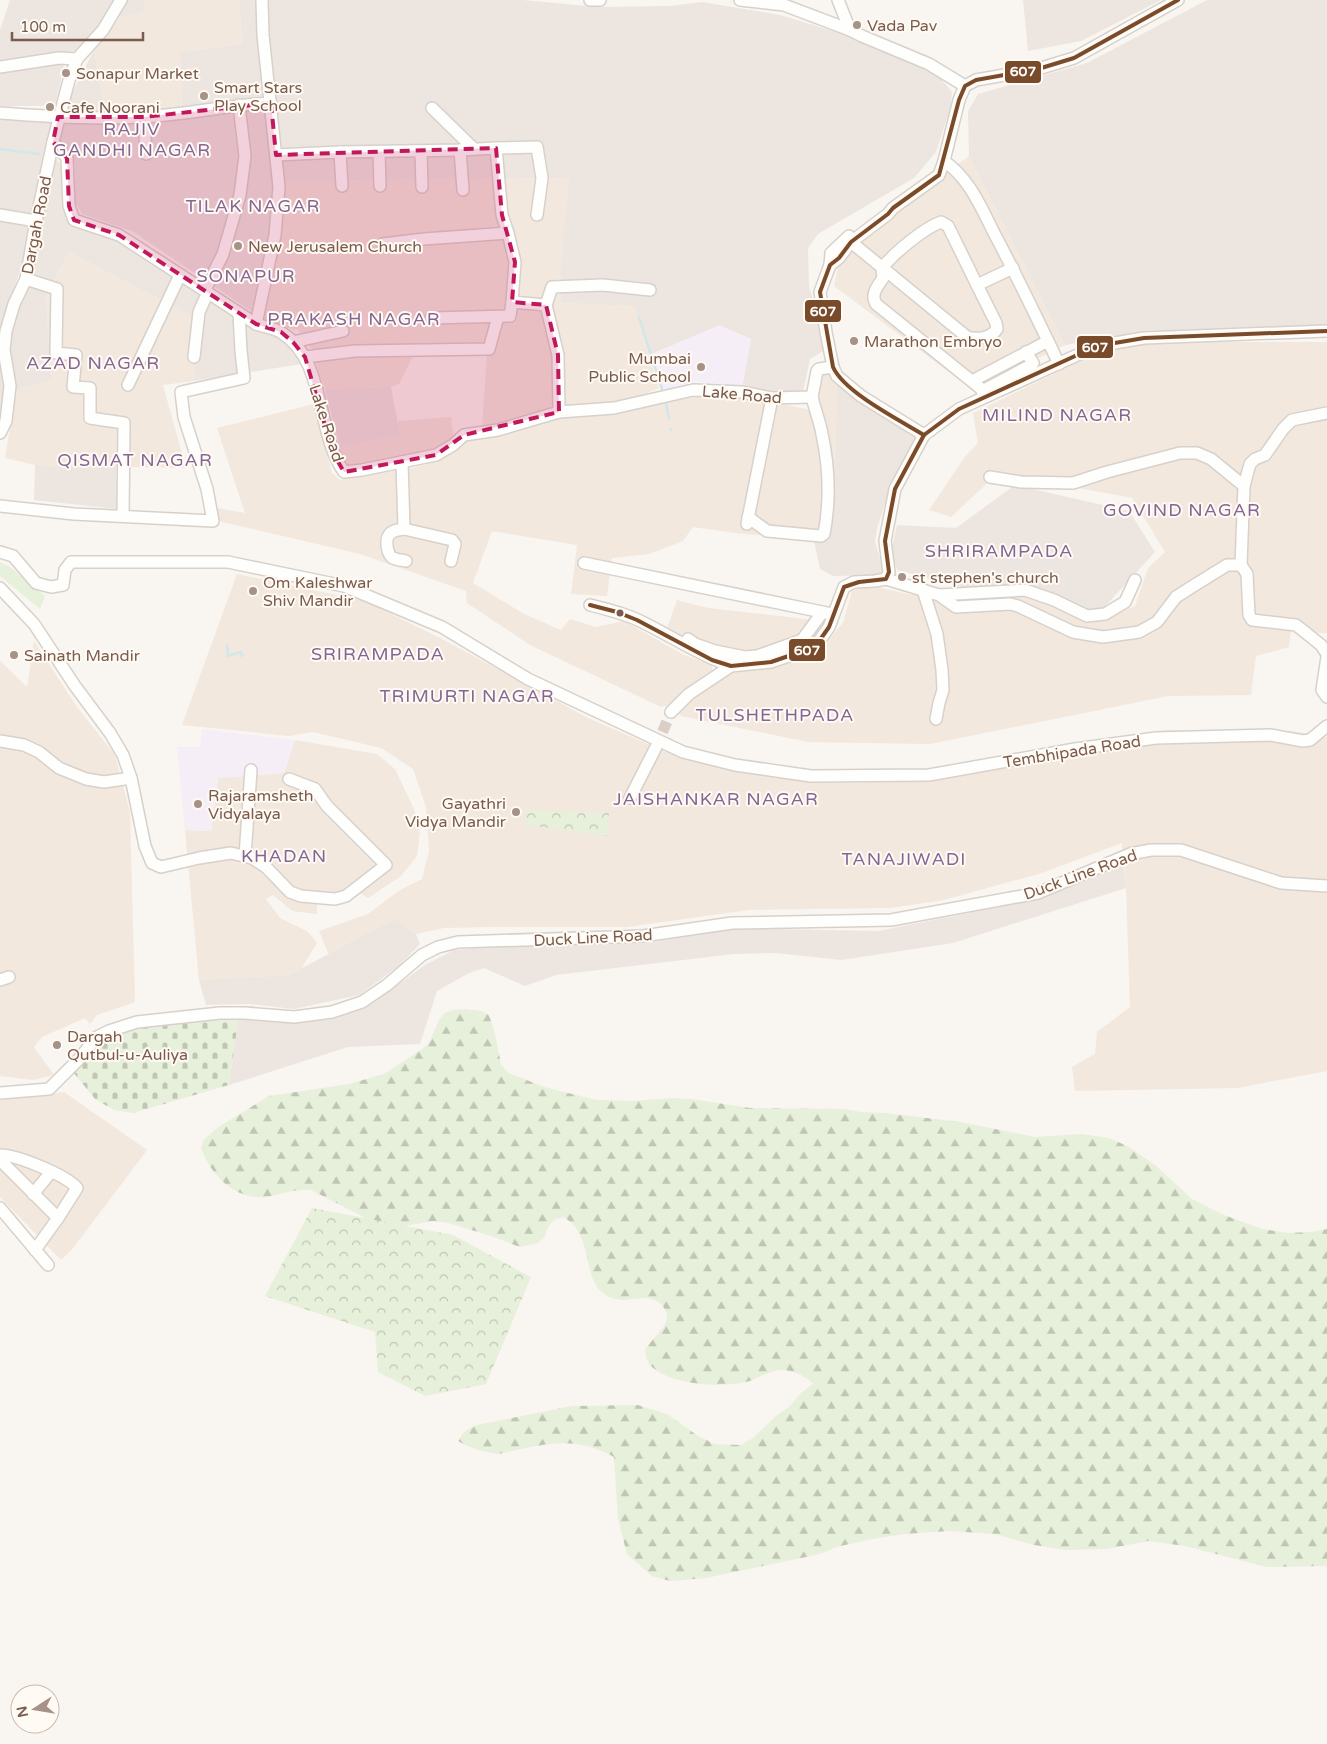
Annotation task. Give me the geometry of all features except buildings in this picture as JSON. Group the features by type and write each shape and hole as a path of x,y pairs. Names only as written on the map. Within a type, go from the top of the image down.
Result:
{"street":[{"name":"Dargah Road","path":"0,434 6,421 10,386 4,350 6,331 14,304 26,279 58,117 77,59 103,30 121,0"},
{"path":"256,324 266,282 278,212 279,186 263,35 262,0"},
{"path":"590,0 600,0"},
{"path":"740,0 784,5 850,30 929,64 966,86"},
{"path":"838,0 850,30"},
{"path":"851,241 886,210 893,208 939,175 959,100 966,86 976,80 1038,69 1074,58 1178,0"},
{"path":"0,67 59,58 77,59"},
{"path":"0,113 58,117 144,117 270,103"},
{"path":"194,357 199,312 206,291 223,254 240,195 245,156 239,105"},
{"path":"432,108 474,149"},
{"path":"144,117 146,154"},
{"name":"Lake Road","path":"53,142 67,158 69,206 74,220 119,235 256,324 281,332 293,342 305,357 333,453 344,472 436,455 454,445 464,435 498,430 559,412 614,408 693,390 742,392 772,398 812,397"},
{"path":"276,155 537,147 542,178 538,215"},
{"path":"431,318 510,316 515,262 502,215 496,148"},
{"path":"460,150 463,190"},
{"path":"340,152 342,186"},
{"path":"378,152 380,186"},
{"path":"421,152 422,187"},
{"path":"944,162 954,168 970,187 1013,268 1058,364"},
{"path":"906,203 831,253 830,265 820,292 833,367 837,376 861,396 924,435"},
{"path":"0,215 36,221"},
{"path":"851,241 882,268 967,337 979,339 994,334 997,329 996,323 948,226 944,222 938,223 898,251 882,268 883,278 874,296 876,304 972,381 982,394"},
{"path":"383,244 508,233"},
{"path":"977,285 1013,268"},
{"path":"128,385 180,274"},
{"path":"26,279 57,289 56,353 76,355 72,387 90,388 90,418 124,423 123,516"},
{"path":"559,412 558,355 546,305 552,287 603,285 650,290"},
{"path":"512,302 546,305"},
{"path":"0,506 74,514 213,521 207,489 184,417 181,392 244,378 240,352 239,313"},
{"path":"305,357 355,351 489,349 498,316"},
{"path":"293,342 343,331"},
{"path":"982,394 1058,364 1097,346 1144,338 1327,331"},
{"path":"972,381 1048,340"},
{"path":"886,579 889,572 885,541 895,489 924,435 959,409 1031,365 1032,363 1026,352"},
{"path":"772,398 747,521 768,531 821,536 824,534 828,466 822,433 812,397 817,371 833,367"},
{"path":"1327,413 1292,420 1282,429 1265,455 1255,459 1250,464 1244,486 1241,565 1247,574 1249,615 1252,620 1296,625 1321,645 1327,655 1322,690 1327,697"},
{"path":"990,477 1021,482 1073,483 1180,453 1197,453 1211,459 1244,486"},
{"path":"402,462 404,529"},
{"path":"406,561 393,558 390,554 387,540 389,534 394,531 404,529 452,540 455,544 451,561"},
{"path":"0,552 13,556 36,582 51,587 63,585 65,570 71,562 228,562 344,586 442,627 528,680 683,752"},
{"path":"584,563 827,614"},
{"path":"940,595 956,607 1010,604 1018,606 1073,632 1103,637 1139,632 1157,622 1176,597 1183,592 1227,566 1241,565"},
{"path":"688,639 695,644 716,651 745,658 757,656 802,640 827,614 844,587 854,582 886,579 940,595 1025,590 1054,600 1087,616 1105,614 1125,602 1136,580"},
{"path":"0,588 34,624 75,686 110,733 123,755 131,778 146,846 152,863 160,867 231,853 252,858 266,867 290,892 301,896 335,899 346,896 386,865 328,806 315,789 289,779"},
{"path":"923,590 937,634 942,670 943,690 938,703 936,720"},
{"path":"590,605 638,620 712,660 731,666 771,662 815,647 829,627 827,614"},
{"path":"671,712 689,694 731,666"},
{"name":"Tembhipada Road","path":"683,752 736,765 811,776 930,775 1156,738 1270,735 1303,741 1310,740 1327,726"},
{"path":"1256,735 1264,740 1295,748 1327,739"},
{"path":"0,741 24,745 39,752 59,768 86,779 104,782 131,778"},
{"path":"630,798 655,749 674,754 683,752"},
{"path":"245,856 251,770"},
{"name":"Duck Line Road","path":"0,1093 49,1089 78,1060 97,1037 137,1022 220,1013 294,1017 332,1012 362,1002 387,985 422,955 438,947 458,942 643,936 732,923 891,920 1038,893 1130,854 1151,850 1181,850 1281,883 1327,886"},
{"path":"0,1155 21,1158 51,1172 77,1188 35,1250"},
{"path":"0,1160 58,1218"},
{"path":"33,1194 51,1172"},
{"path":"0,1208 48,1265"}],"highlighted area":[{"path":"271,103 276,155 496,148 502,215 515,262 512,302 546,305 558,355 559,412 464,435 436,455 344,472 333,453 305,357 293,342 281,332 256,324 119,235 74,220 69,206 67,158 53,142 58,117 144,117"}],"shaded area":[{"path":"10,0 116,0 96,32 75,51 0,62 0,30"},
{"path":"126,0 146,0 143,13 119,18"},
{"path":"146,0 239,0 242,44 180,52 182,108 105,112 94,50 119,18 143,13"},
{"path":"239,0 256,0 265,96 182,108 180,52 242,44"},
{"path":"266,0 523,0 598,7 670,6 702,2 780,15 856,38 935,72 952,92 950,109 936,152 914,178 818,234 808,248 809,287 817,312 825,350 810,359 803,392 741,393 751,339 719,326 649,355 634,306 561,303 560,270 569,178 284,181 270,66"},
{"path":"1023,0 1161,0 1081,41 1028,51"},
{"path":"1207,0 1327,0 1327,325 1145,331 1065,345 969,156 968,111 978,94 1087,63"},
{"path":"94,50 105,112 67,110 72,93"},
{"path":"36,64 64,65 55,106 0,106 0,71"},
{"path":"266,107 276,192 263,278 254,313 132,231 82,214 75,202 73,156 58,141 65,119"},
{"path":"0,116 53,120 33,213 0,209"},
{"path":"54,156 61,165 62,205 71,224 119,240 279,335 296,350 302,364 193,381 197,319 69,252 46,295 51,380 16,390 10,346 12,323 34,267"},
{"path":"969,156 1065,345 973,390 834,286 840,258 860,235"},
{"path":"569,178 560,270 561,303 634,306 659,388 634,399 604,405 556,406 499,425 482,427 487,353 415,352 399,384 391,387 325,389 312,350 298,330 263,323 280,224 284,181"},
{"path":"0,220 31,223 20,271 2,324 5,388 0,418"},
{"path":"69,252 197,319 193,381 163,385 186,468 35,465 5,458 16,390 51,380 46,295"},
{"name":"Mumbai Public School","path":"719,325 751,339 741,393 697,381 664,390 653,354"},
{"path":"1154,342 1327,342 1327,633 1318,633 1298,621 1291,630 1289,647 1256,656 1251,695 1168,696 930,744 808,742 681,716 677,709 712,681 733,673 776,668 816,654 843,623 852,591 868,585 912,595 1025,594 1081,619 1103,620 1135,606 1148,568 1165,552 1132,498 998,473 951,517 929,510 964,458 978,443 973,413 1107,348"},
{"path":"821,374 832,374 837,381 835,466 828,541 735,533 693,527 683,541 649,554 612,558 607,596 571,594 577,545 492,531 473,583 524,614 561,630 570,619 596,627 624,621 684,655 712,665 712,670 692,684 671,705 661,707 530,645 467,603 466,591 360,554 218,521 217,508 245,513 217,428 314,404 332,473 340,480 348,477 413,468 440,459 466,438 556,417 668,399 714,396 762,400 816,411 817,384"},
{"path":"837,381 915,438 915,447 892,480 877,529 875,542 884,572 881,575 833,576 820,569 814,540 828,541 835,466"},
{"path":"391,387 400,435 340,448 325,389"},
{"path":"451,417 454,438 439,450 346,469 340,448 400,435 397,421"},
{"path":"35,465 116,467 117,509 34,500"},
{"path":"1015,485 1129,511 1155,552 1096,616 1034,589 966,588 897,570 891,552 897,525 956,528"},
{"path":"237,574 365,601 442,639 588,718 671,754 793,780 846,783 935,781 1089,743 1164,730 1291,731 1327,737 1327,1071 1237,1088 1075,1091 1072,1067 1095,1054 1097,1032 1130,1007 1126,888 1122,843 1042,873 944,900 890,908 749,910 627,927 444,928 416,934 395,919 329,955 319,931 368,914 400,890 422,879 429,851 426,807 413,769 381,748 313,732 289,736 182,725"},
{"path":"677,600 708,608 814,620 821,629 815,638 794,648 738,659 666,631"},
{"path":"34,641 77,707 115,755 130,812 135,1002 97,1015 90,1024 85,1018 42,1037 34,1047 54,1075 33,1080 0,1076 0,661 27,687"},
{"name":"Rajaramsheth Vidyalaya","path":"202,729 295,740 284,773 218,778 211,831 185,830 177,747 200,747"},
{"path":"295,740 377,754 395,769 414,809 420,832 417,856 401,876 368,898 351,887 343,893 317,896 317,914 292,911 273,895 266,899 280,918 307,931 317,943 301,969 289,975 199,980 185,830 211,831 218,778 284,773"},
{"path":"1123,861 1126,888 953,943 841,960 776,953 734,954 556,975 525,986 484,968 469,973 437,991 420,1044 348,1047 229,1085 239,1015 274,1021 304,1021 349,1013 373,1003 425,965 454,950 485,947 649,943 729,928 878,931 994,908 1068,884"},
{"path":"395,919 416,934 420,944 399,966 359,995 294,1009 249,1004 206,1005 199,980 289,975"},
{"path":"64,1092 147,1150 74,1247 61,1260 0,1197 0,1100"}],"green space":[{"path":"0,562 10,567 45,596 40,609 0,576"},
{"path":"527,811 609,813 608,836 525,825"},
{"path":"464,1009 481,1011 489,1015 501,1064 507,1072 544,1087 596,1100 633,1101 672,1098 750,1108 844,1109 960,1122 1035,1137 1081,1134 1109,1138 1127,1146 1155,1165 1192,1199 1224,1215 1262,1229 1289,1233 1327,1229 1327,1566 1267,1567 1185,1546 1148,1541 1107,1549 1067,1550 1034,1545 995,1534 949,1531 905,1534 872,1539 836,1547 820,1554 706,1578 670,1581 652,1576 627,1554 618,1519 614,1457 599,1450 571,1444 543,1445 499,1454 478,1450 463,1444 458,1441 462,1435 468,1429 477,1425 572,1406 638,1405 667,1414 698,1436 715,1444 741,1445 753,1438 776,1416 790,1406 801,1393 813,1384 810,1381 795,1372 786,1370 773,1371 746,1382 724,1385 698,1384 672,1378 661,1373 649,1364 645,1350 665,1325 667,1314 664,1308 655,1300 644,1298 621,1300 609,1297 603,1293 592,1277 584,1244 579,1234 573,1224 563,1217 554,1220 548,1227 545,1236 538,1243 520,1247 449,1223 434,1221 398,1227 381,1226 311,1190 253,1197 233,1190 210,1167 201,1147 204,1140 217,1128 269,1096 349,1084 384,1074 429,1043 439,1020 445,1013"},
{"path":"239,1015 229,1085 133,1113 114,1110 95,1099 73,1072 100,1044 128,1031 166,1023"},
{"path":"312,1208 453,1235 531,1277 486,1384 425,1396 378,1372 375,1332 265,1296"}],"waterway":[{"path":"0,149 39,154"},
{"path":"639,318 662,389"},
{"path":"666,403 669,419"},
{"path":"227,645 228,656 241,652 242,656"}],"tunnel":[{"path":"656,747 671,712"}],"transit line":[{"name":"607","path":"924,435 860,396 848,386 833,367 820,292 830,265 839,258 851,242 888,214 893,208 939,175 959,100 965,86 976,80 1038,69 1074,58 1178,0"},
{"name":"607","path":"590,605 617,612 637,620 712,660 731,666 771,662 815,647 829,627 844,587 859,582 886,579 889,572 885,541 895,489 924,435 959,409 1097,346 1144,338 1327,331"}],"place":[{"name":"Vada Pav","path":"857,25"},
{"name":"Sonapur Market","path":"66,73"},
{"name":"Smart Stars Play School","path":"204,96"},
{"name":"Cafe Noorani","path":"50,107"},
{"name":"New Jerusalem Church","path":"238,246"},
{"name":"Marathon Embryo","path":"854,341"},
{"name":"Mumbai Public School","path":"701,367"},
{"name":"st stephen's church","path":"902,577"},
{"name":"Om Kaleshwar Shiv Mandir","path":"253,591"},
{"name":"Sainath Mandir","path":"14,655"},
{"name":"Rajaramsheth Vidyalaya","path":"198,804"},
{"name":"Gayathri Vidya Mandir","path":"516,812"},
{"name":"Dargah Qutbul-u-Auliya","path":"57,1045"}],"district":[{"name":"RAJIV GANDHI NAGAR","path":"132,139"},
{"name":"TILAK NAGAR","path":"253,206"},
{"name":"SONAPUR","path":"246,276"},
{"name":"PRAKASH NAGAR","path":"354,319"},
{"name":"AZAD NAGAR","path":"93,363"},
{"name":"MILIND NAGAR","path":"1057,415"},
{"name":"QISMAT NAGAR","path":"135,460"},
{"name":"GOVIND NAGAR","path":"1182,510"},
{"name":"SHRIRAMPADA","path":"999,551"},
{"name":"SRIRAMPADA","path":"378,654"},
{"name":"TRIMURTI NAGAR","path":"467,696"},
{"name":"TULSHETHPADA","path":"775,715"},
{"name":"JAISHANKAR NAGAR","path":"716,799"},
{"name":"KHADAN","path":"284,856"},
{"name":"TANAJIWADI","path":"904,859"}]}
